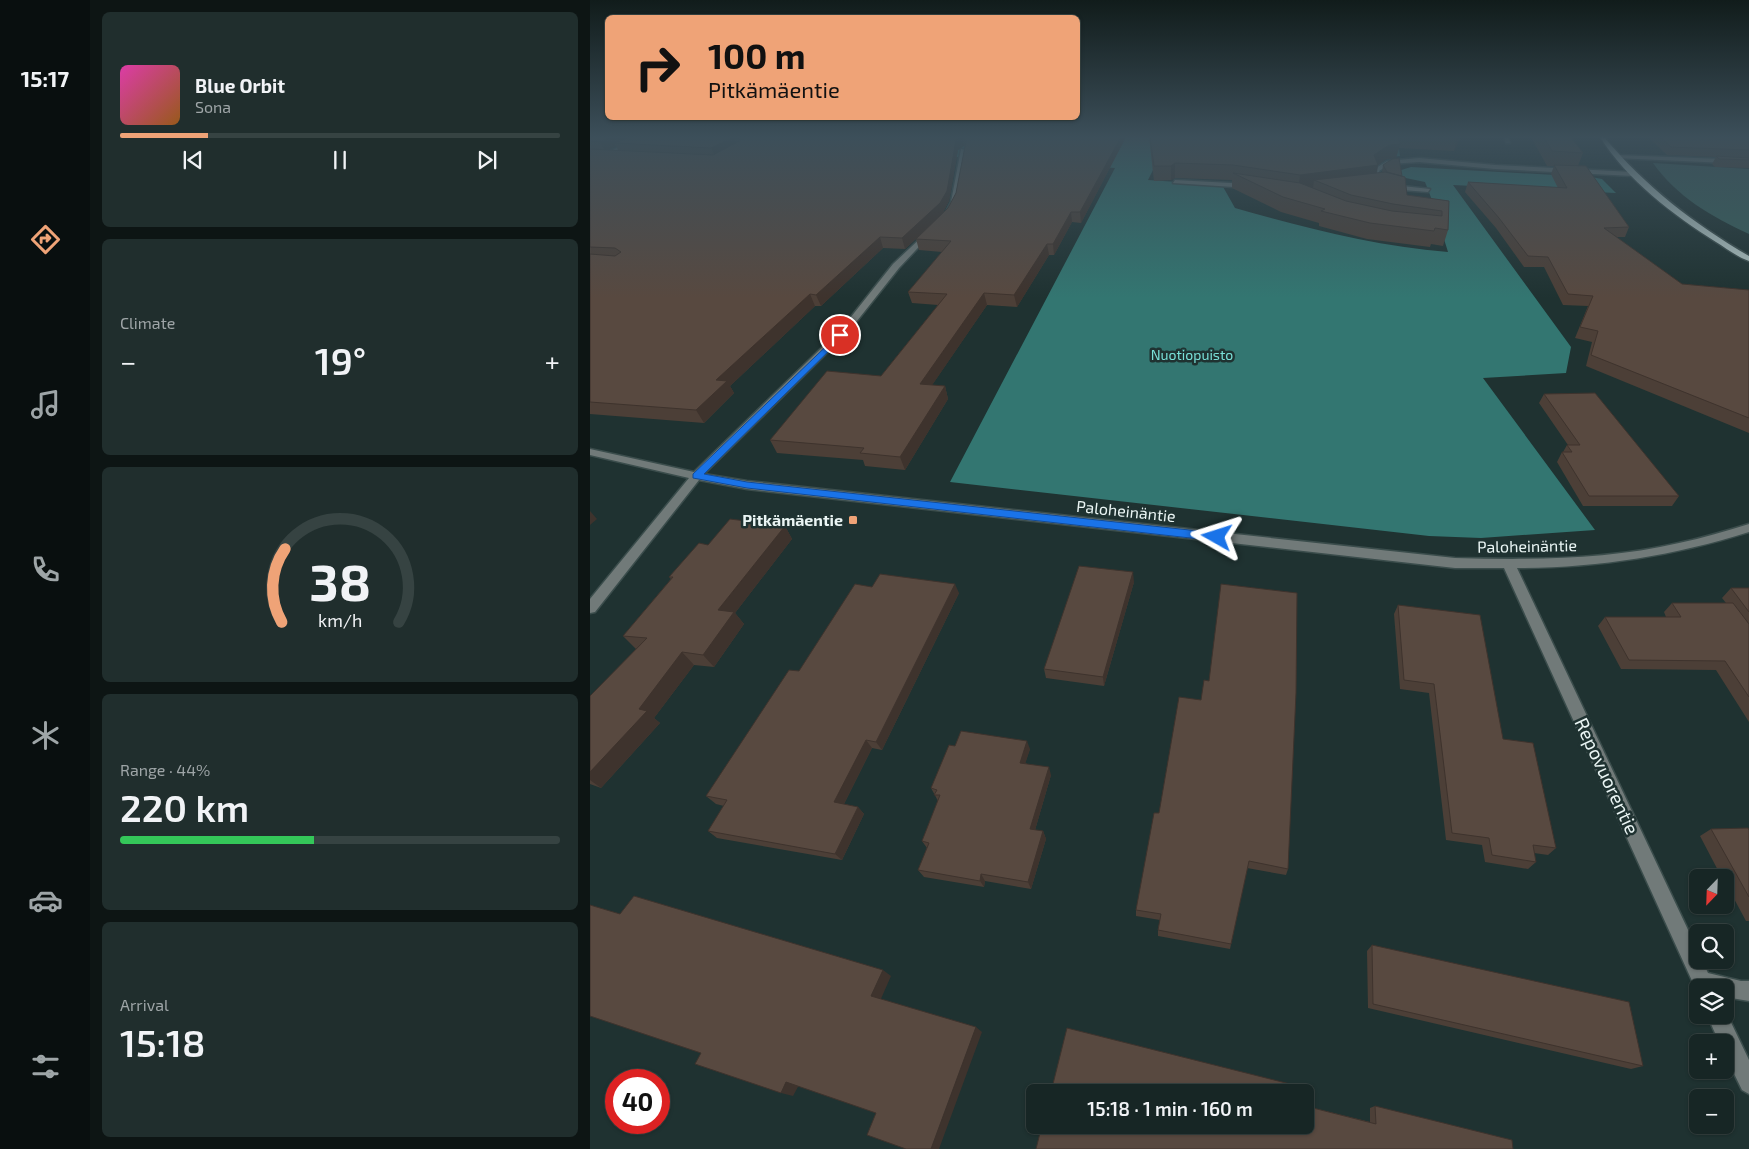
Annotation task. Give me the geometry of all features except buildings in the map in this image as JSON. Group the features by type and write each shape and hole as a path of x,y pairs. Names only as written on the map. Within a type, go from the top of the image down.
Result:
{"main road":[{"path":"1653,191 1699,228 1749,258"}],"street":[{"path":"947,216 954,202 956,191"},
{"path":"590,608 696,476 846,329 896,266 936,227"},
{"name":"Paloheinäntie","path":"590,452 696,476 747,485 1455,563 1509,565 1613,558 1672,550 1724,537 1749,528"},
{"name":"Repovuorentie","path":"1509,565 1701,979"},
{"path":"1734,990 1749,991"},
{"path":"1722,1024 1749,1083"}],"green space":[{"name":"Nuotiopuisto","path":"1103,191 1225,191 1235,208 1367,241 1448,252 1428,191 1457,191 1571,347 1566,373 1483,378 1595,530 1481,538 1429,536 950,482"},
{"name":"Nuotiopuisto","path":"1568,191 1614,191 1616,193"},
{"path":"1678,191 1749,191 1749,234 1722,221"}],"place":[{"name":"Pitkämäentie","path":"853,520"}],"route":[{"path":"840,335 696,476 747,485 1217,537"}]}
